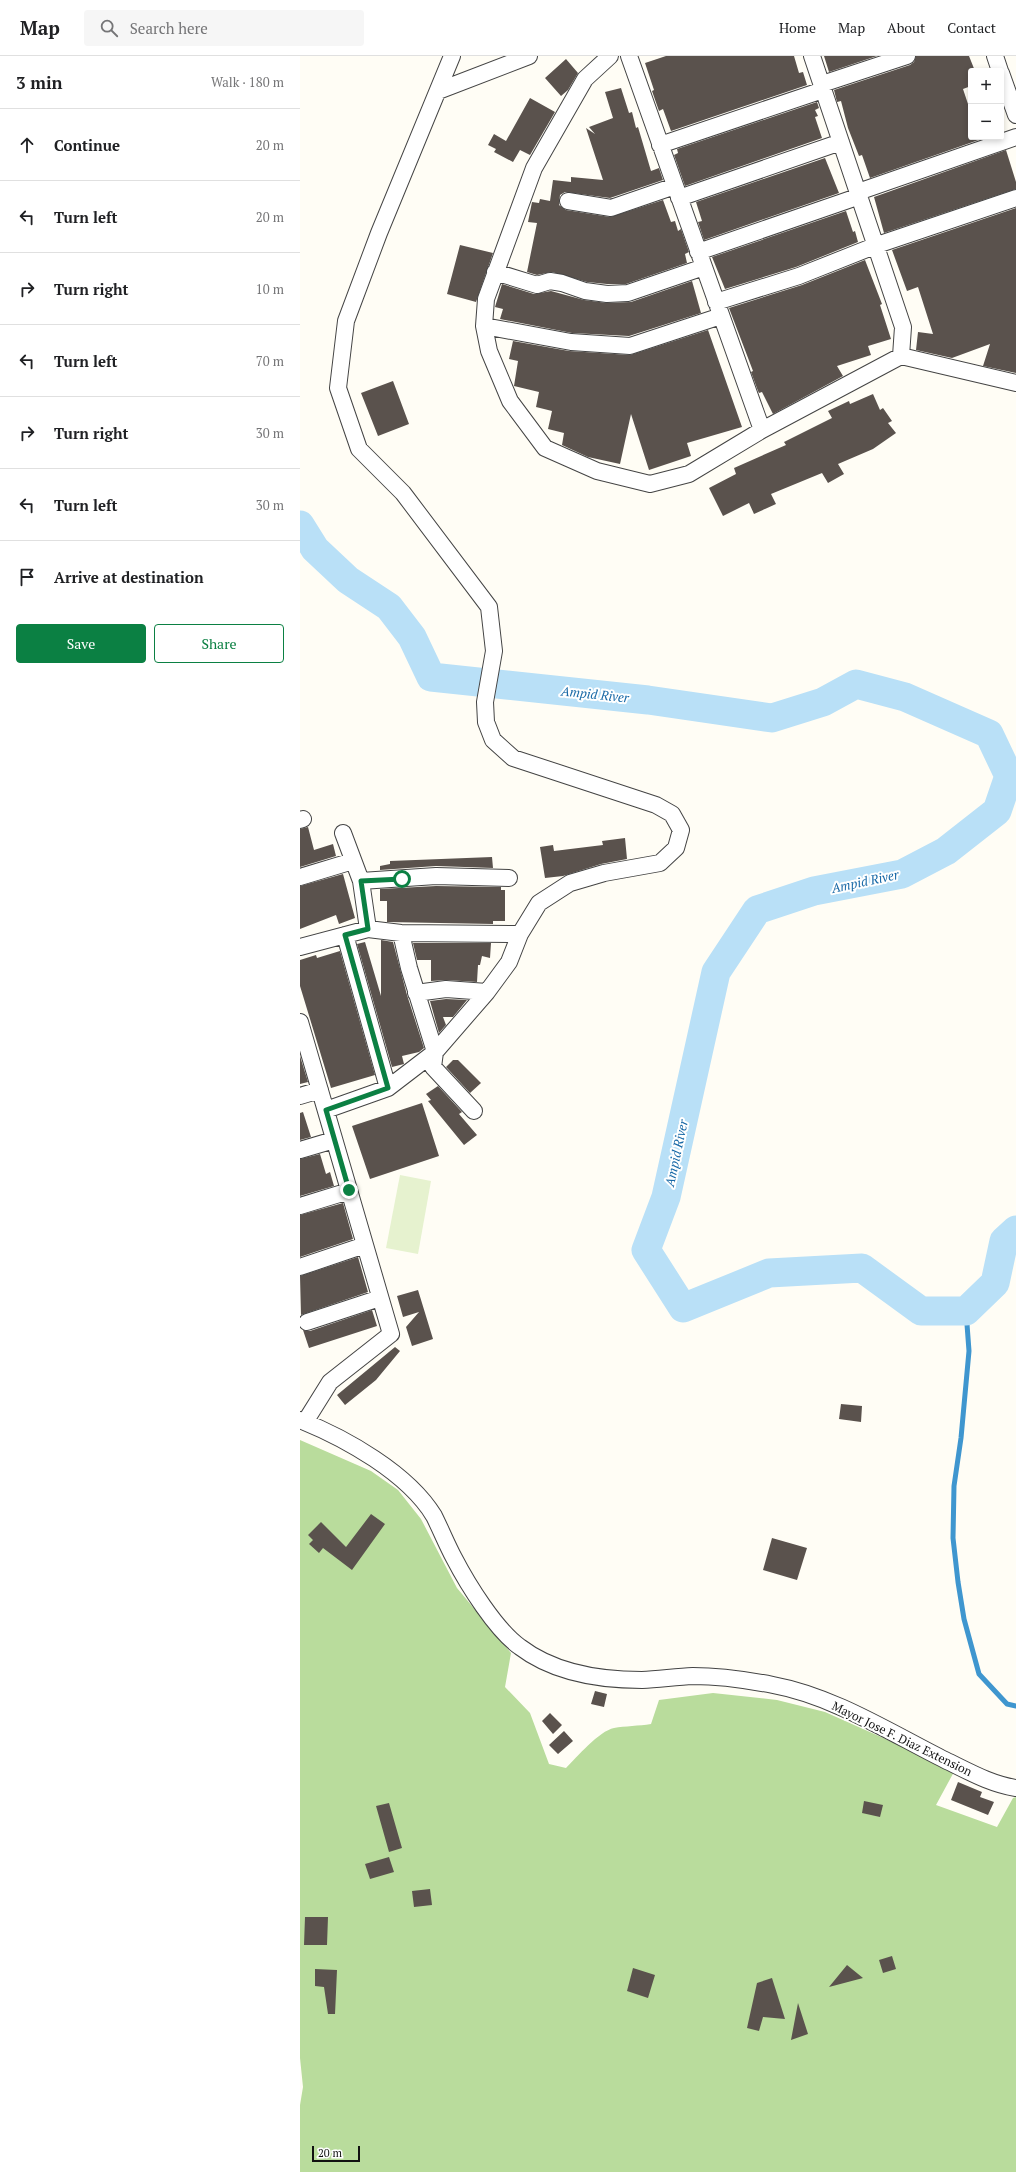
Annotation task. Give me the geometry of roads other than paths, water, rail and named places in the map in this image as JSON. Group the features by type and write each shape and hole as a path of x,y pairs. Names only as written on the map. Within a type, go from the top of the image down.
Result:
{"street":[{"path":"326,1110 388,1088 436,1052 509,962 520,934 539,903 570,883 604,874 660,863 676,848 681,830 672,814 656,805 513,758 493,740 486,722 485,702 494,651 488,607 403,493 359,449 338,388 346,321 379,233 452,56"},
{"path":"438,91 529,56"},
{"path":"610,56 585,79 534,168 486,299 484,326 490,351 510,401 545,448 597,471 650,484 689,474 762,430 901,356 1016,383"},
{"path":"629,56 762,430"},
{"path":"812,56 877,245 903,327 901,356"},
{"path":"660,145 908,56"},
{"path":"995,56 1000,68"},
{"path":"1004,81 1016,115"},
{"path":"698,252 1016,137"},
{"path":"568,201 611,208 677,192 841,142"},
{"path":"484,326 571,342 630,346 877,245 1016,198"},
{"path":"495,272 537,284 550,281 562,283 585,291 607,294 628,293 704,267"},
{"path":"343,833 361,881 368,929"},
{"path":"300,877 353,861"},
{"path":"361,881 430,876 499,876 509,878"},
{"path":"300,947 368,929 401,933 520,934"},
{"path":"401,933 416,993 436,1052 433,1067 474,1111"},
{"path":"345,935 388,1088"},
{"path":"416,993 446,990 486,992"},
{"path":"301,1031 326,1110 391,1334 330,1382 302,1421"},
{"path":"300,1096 320,1090"},
{"path":"300,1150 334,1140"},
{"path":"300,1206 349,1190"},
{"path":"300,1267 365,1245"},
{"path":"307,1322 380,1298"},
{"name":"Mayor Jose F. Diaz Extension","path":"302,1421 357,1449 387,1468 413,1490 433,1515 455,1560 494,1621 518,1646 538,1659 562,1669 594,1676 641,1680 693,1676 732,1678 776,1685 836,1704 975,1775 999,1785 1016,1788"}],"waterway":[{"name":"Ampid River","path":"300,525 315,549 348,580 389,607 412,637 431,677 648,700 772,718 823,702 856,684 905,697 989,734 1009,776 997,811 946,851 902,874 814,891 757,910 716,972 666,1197 646,1250 683,1308 769,1273 862,1268 921,1311 966,1311 995,1283 1004,1241 1016,1230"},
{"path":"966,1311 969,1351 961,1438 954,1486 953,1538 958,1582 964,1619 979,1674 1007,1704 1016,1706"}]}
